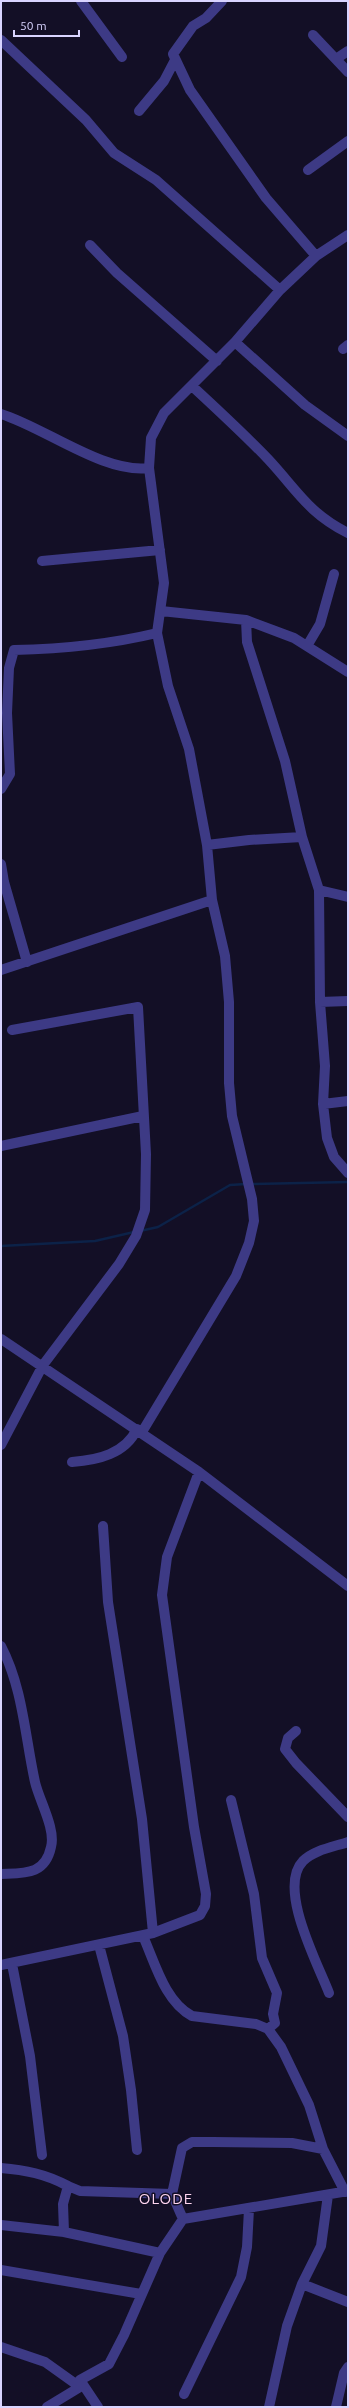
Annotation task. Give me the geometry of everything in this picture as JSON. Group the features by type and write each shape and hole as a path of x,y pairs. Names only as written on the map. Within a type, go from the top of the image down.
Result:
{"street":[{"path":"81,1 122,57"},
{"path":"222,1 206,18 193,26 173,54 175,60 190,90 266,198 316,256"},
{"path":"314,35 348,72"},
{"path":"1,40 86,120 114,153 156,180 280,290"},
{"path":"336,59 348,51"},
{"path":"139,111 164,81 175,60"},
{"path":"308,170 348,141"},
{"path":"72,1462 92,1461 108,1455 132,1439 139,1430 236,1276 251,1235 254,1221 252,1199 232,1116 229,1083 229,1002 225,956 212,900 207,845 189,749 168,686 157,633 164,583 149,468 151,438 164,413 236,342 280,290 316,256 348,235"},
{"path":"90,245 117,273 217,361"},
{"path":"236,342 305,405 348,436"},
{"path":"192,386 261,453 310,509 329,524 348,533"},
{"path":"1,414 96,456 139,469 149,468"},
{"path":"42,561 160,550"},
{"path":"307,646 320,624 334,574"},
{"path":"161,611 246,620 294,638 348,672"},
{"path":"246,620 247,642 285,761 302,836 319,890 320,1002 325,1066 323,1104 329,1148 348,1173"},
{"path":"1,788 10,774 7,713 9,668 14,650 42,650 120,641 157,633"},
{"path":"207,845 302,836"},
{"path":"1,864 4,882 27,962"},
{"path":"319,890 348,897"},
{"path":"1,970 212,900"},
{"path":"320,1002 348,1001"},
{"path":"1,1445 43,1365 119,1264 136,1236 145,1210 146,1154 138,1007 12,1030"},
{"path":"323,1104 348,1101"},
{"path":"1,1146 143,1116"},
{"path":"1,1339 43,1365 199,1472 348,1586"},
{"path":"1,1965 12,1964 148,1934 200,1915 205,1906 206,1894 194,1827 162,1596 166,1557 199,1472"},
{"path":"47,2407 109,2364 122,2340 160,2253 184,2219 249,2209 346,2191 323,2149 309,2105 281,2047 268,2030 256,2024 192,2016 176,2005 167,1988 148,1934 142,1819 108,1602 102,1526"},
{"path":"1,1646 13,1676 36,1783 52,1836 48,1855 37,1870 28,1873 1,1874"},
{"path":"296,1731 288,1738 285,1749 296,1763 348,1817"},
{"path":"231,1800 254,1894 262,1958 277,1993 273,2014 275,2023 268,2030"},
{"path":"329,1993 296,1909 294,1882 299,1867 306,1859 327,1848 348,1842"},
{"path":"99,1945 123,2036 131,2090 137,2150"},
{"path":"12,1964 30,2056 42,2155"},
{"path":"184,2219 172,2194 182,2148 192,2142 292,2143 323,2149"},
{"path":"1,2168 26,2170 52,2178 80,2191 172,2194"},
{"path":"64,2232 63,2204 68,2186"},
{"path":"269,2407 287,2326 302,2284 321,2246 328,2194"},
{"path":"184,2394 241,2277 247,2247 249,2209"},
{"path":"1,2225 64,2232 160,2253"},
{"path":"1,2270 141,2294"},
{"path":"302,2284 348,2302"},
{"path":"1,2347 45,2362 80,2384 98,2407"},
{"path":"336,2407 343,2378 348,2367"}],"waterway":[{"path":"251,1184 348,1182"},
{"path":"140,1231 158,1227 230,1185 246,1184"},
{"path":"1,1246 95,1241 134,1232"}],"district":[{"name":"OLODE","path":"166,2198"}]}
